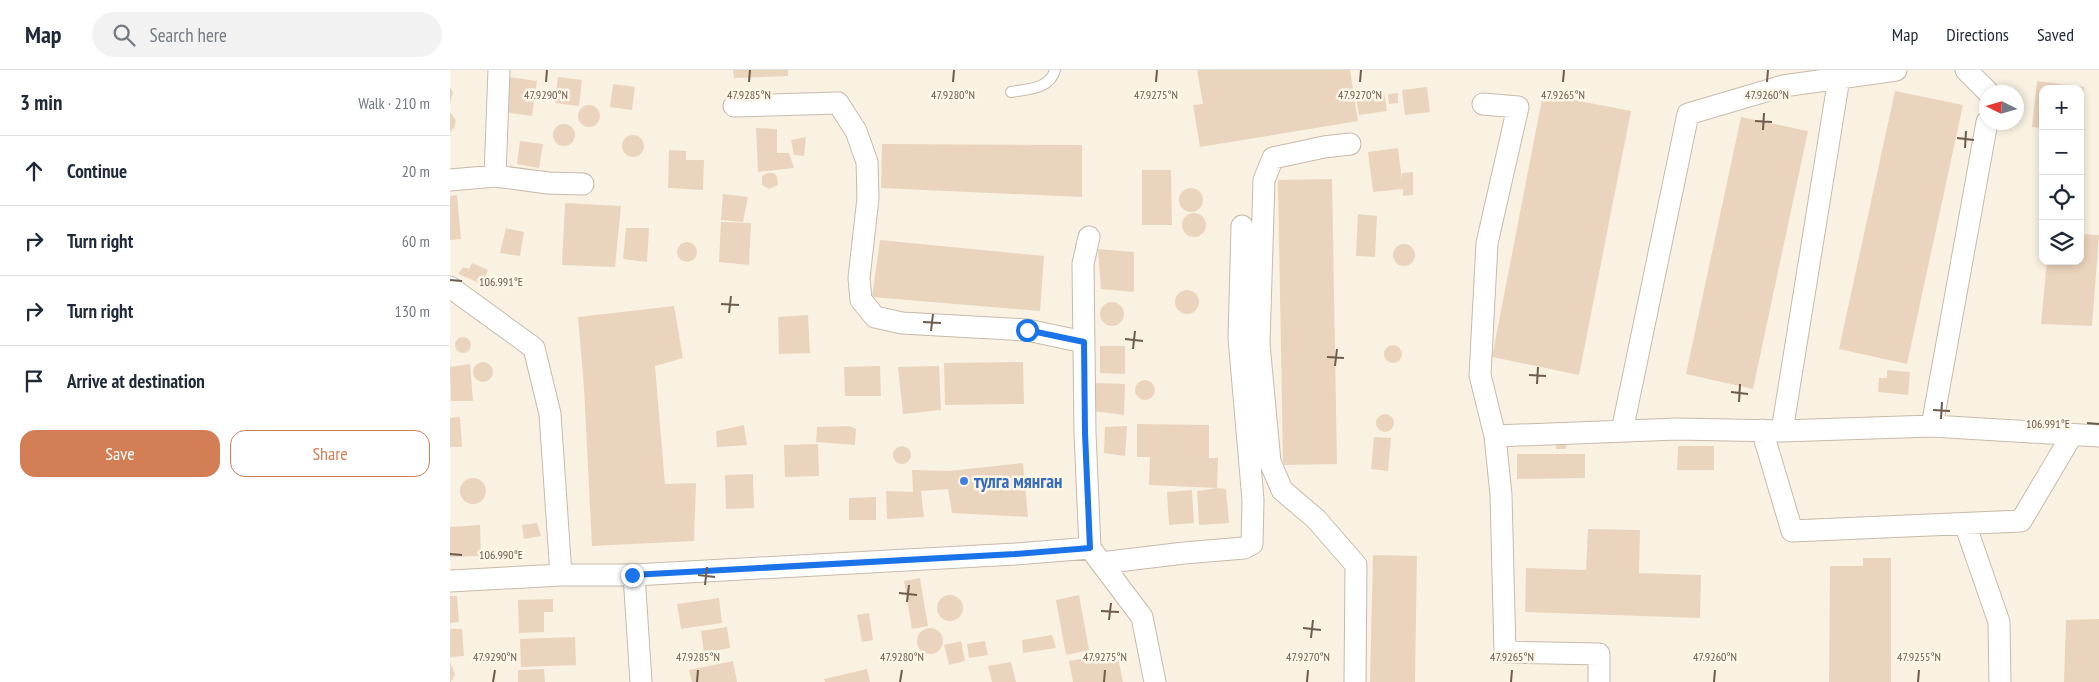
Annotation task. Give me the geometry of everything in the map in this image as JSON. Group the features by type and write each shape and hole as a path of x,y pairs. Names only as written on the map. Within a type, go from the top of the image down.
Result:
{"street":[{"path":"495,176 499,70"},
{"path":"1622,431 1688,114 1783,86 1896,70"},
{"path":"1966,70 1981,85"},
{"path":"1839,78 1772,430 1792,531 2022,521 2072,436"},
{"path":"734,106 838,103 856,131 867,162 868,198 859,278 862,300 875,317 902,323 1027,330 1084,342"},
{"path":"1483,104 1518,107 1487,243 1480,375 1494,436 1501,496 1505,652 1599,654 1599,682"},
{"path":"1932,426 1986,130"},
{"path":"1350,144 1324,147 1273,158 1264,180 1259,344 1270,462 1282,490 1316,519 1356,565 1355,682"},
{"path":"450,180 495,176 548,183 584,184"},
{"path":"450,581 561,575 634,575 1015,554 1095,556 1184,553 1244,548 1252,544 1253,500 1240,338 1242,226"},
{"path":"1089,237 1084,264 1085,433 1095,556 1142,617 1155,682"},
{"path":"450,287 534,348 550,414 561,575"},
{"path":"1494,436 1677,428 1772,430 1932,426 2072,436 2099,436"},
{"path":"1965,524 1999,622 2000,682"},
{"path":"634,575 641,682"}],"lane":[{"path":"1012,92 1044,85 1053,77 1055,70"}],"building":[{"path":"733,70 788,70 788,76 734,78"},
{"path":"1197,70 1350,70 1358,121 1200,147 1193,105 1203,104"},
{"path":"508,77 537,81 532,116 503,112"},
{"path":"558,77 582,80 579,106 555,103"},
{"path":"2037,81 2068,85 2039,85 2039,128 2032,127"},
{"path":"613,84 635,87 632,110 610,107"},
{"path":"450,87 453,93 450,103"},
{"path":"1427,87 1430,112 1405,115 1402,90"},
{"path":"1895,91 1963,105 1907,364 1839,349"},
{"path":"1384,92 1387,111 1359,115 1356,97"},
{"path":"1398,93 1398,103 1389,104 1388,94"},
{"path":"1543,94 1631,111 1579,375 1492,357"},
{"path":"589,105 599,112 600,116 593,126 589,127 579,120 578,116 585,106"},
{"path":"450,112 456,120 454,128 450,132"},
{"path":"1741,117 1808,131 1753,389 1686,374"},
{"path":"564,124 572,127 575,135 572,143 564,146 556,143 553,135 556,127"},
{"path":"756,128 777,129 777,153 789,153 794,168 758,172"},
{"path":"633,135 643,142 644,146 637,156 633,157 623,150 622,146 629,136"},
{"path":"806,137 804,156 794,155 791,140"},
{"path":"520,141 543,144 539,168 517,164"},
{"path":"882,144 1082,145 1082,197 881,188"},
{"path":"1398,148 1402,181 1402,173 1413,172 1413,195 1403,196 1403,189 1373,192 1368,152"},
{"path":"669,150 686,151 686,160 704,160 703,190 668,188"},
{"path":"1142,170 1171,170 1172,225 1142,225"},
{"path":"774,173 777,177 778,185 769,189 762,185 762,176"},
{"path":"1332,179 1337,464 1283,465 1278,180"},
{"path":"1191,188 1199,192 1203,200 1199,208 1191,212 1183,208 1179,200 1183,192"},
{"path":"723,194 748,197 743,222 721,220"},
{"path":"457,195 461,239 450,240 450,196"},
{"path":"565,203 621,206 615,267 562,265"},
{"path":"1194,213 1202,217 1206,225 1202,233 1194,237 1186,233 1182,225 1186,217"},
{"path":"1358,214 1377,216 1375,257 1356,256"},
{"path":"721,222 751,223 749,265 719,262"},
{"path":"506,228 524,232 520,256 500,253"},
{"path":"626,228 649,228 647,262 623,259"},
{"path":"2084,234 2099,235 2092,326 2041,324 2047,265 2084,265"},
{"path":"880,240 1044,256 1040,311 872,297"},
{"path":"687,242 694,245 697,252 694,259 687,262 680,259 677,252 680,245"},
{"path":"1404,244 1412,247 1415,255 1412,263 1404,266 1396,263 1393,255 1396,247"},
{"path":"1098,249 1134,252 1134,292 1101,289"},
{"path":"472,263 488,270 482,284 458,274 463,267 469,269"},
{"path":"1187,290 1195,294 1199,302 1195,310 1187,314 1179,310 1175,302 1179,294"},
{"path":"1112,302 1120,306 1124,314 1120,322 1112,326 1104,322 1100,314 1104,306"},
{"path":"674,306 683,358 655,366 665,484 696,483 694,541 592,546 584,388 578,317"},
{"path":"808,315 810,353 779,354 778,317"},
{"path":"460,337 466,337 471,342 469,351 460,353 455,348 455,342"},
{"path":"1393,345 1399,348 1402,354 1399,360 1393,363 1387,360 1384,354 1387,348"},
{"path":"1100,346 1125,346 1125,374 1100,373"},
{"path":"483,362 490,365 493,372 490,379 483,382 476,379 473,372 476,365"},
{"path":"1023,362 1024,404 945,405 944,363"},
{"path":"470,364 473,401 451,401 450,367"},
{"path":"880,366 881,396 845,396 844,367"},
{"path":"939,366 941,410 903,414 898,367"},
{"path":"1887,370 1910,372 1908,395 1878,392 1879,378 1887,378"},
{"path":"1141,380 1149,380 1155,386 1155,394 1149,400 1141,400 1135,394 1135,386"},
{"path":"1094,383 1125,384 1124,415 1093,411"},
{"path":"1385,414 1391,417 1394,423 1391,429 1385,432 1379,429 1376,423 1379,417"},
{"path":"460,417 462,447 450,447 450,418"},
{"path":"1137,424 1209,425 1209,458 1218,458 1217,488 1149,485 1150,457 1137,457"},
{"path":"744,425 747,445 717,447 716,431"},
{"path":"850,426 856,429 855,445 816,442 817,427"},
{"path":"1127,426 1125,456 1104,453 1105,427"},
{"path":"1374,437 1391,438 1388,471 1371,469"},
{"path":"1556,442 1566,442 1566,449 1556,449"},
{"path":"818,444 819,476 785,477 784,445"},
{"path":"902,446 908,449 911,455 908,461 902,464 896,461 893,455 896,449"},
{"path":"1678,446 1714,446 1714,470 1677,470"},
{"path":"1517,454 1585,454 1585,478 1517,479"},
{"path":"1023,463 1028,517 952,513 948,489 921,491 924,517 887,519 886,491 913,492 912,470 949,471"},
{"path":"753,474 754,508 726,509 725,475"},
{"path":"473,478 482,482 486,491 482,500 473,504 464,500 460,491 464,482"},
{"path":"1217,488 1226,489 1229,523 1199,525 1197,491"},
{"path":"1192,490 1194,523 1169,525 1167,492"},
{"path":"876,497 876,520 849,520 849,498"},
{"path":"537,523 541,536 524,539 522,525"},
{"path":"480,525 481,556 450,557 450,527"},
{"path":"1588,529 1640,530 1639,573 1701,575 1700,618 1525,612 1526,568 1586,570"},
{"path":"1373,555 1417,556 1415,682 1370,682"},
{"path":"1863,558 1891,558 1891,682 1829,682 1830,566 1863,566"},
{"path":"920,578 928,626 912,629 904,581"},
{"path":"950,595 959,599 963,608 959,617 950,621 941,617 937,608 941,599"},
{"path":"1079,595 1089,650 1066,655 1056,600"},
{"path":"450,596 457,596 459,622 450,623"},
{"path":"719,598 722,623 681,629 677,604"},
{"path":"553,599 553,612 544,612 544,632 519,633 518,600"},
{"path":"869,613 873,640 862,642 857,615"},
{"path":"2099,619 2099,682 2064,682 2066,620"},
{"path":"727,627 730,648 704,653 701,631"},
{"path":"930,628 939,632 943,641 939,650 930,654 921,650 917,641 921,632"},
{"path":"450,629 462,629 464,656 450,657"},
{"path":"1052,635 1056,648 1023,653 1022,640"},
{"path":"575,637 576,665 521,667 520,639"},
{"path":"961,641 965,661 949,665 944,645"},
{"path":"985,641 988,655 969,658 967,644"},
{"path":"1117,653 1123,682 1073,682 1069,661"},
{"path":"733,661 737,682 692,682 689,670"},
{"path":"450,662 455,674 451,682 450,682"},
{"path":"1011,662 1016,682 992,682 988,666"},
{"path":"544,669 545,682 518,682 518,670"},
{"path":"867,669 870,682 825,682 824,679"}],"place":[{"name":"тулга мянган","path":"964,481"}],"route":[{"path":"632,575 1015,554 1090,548 1085,433 1084,342 1027,330"}]}
